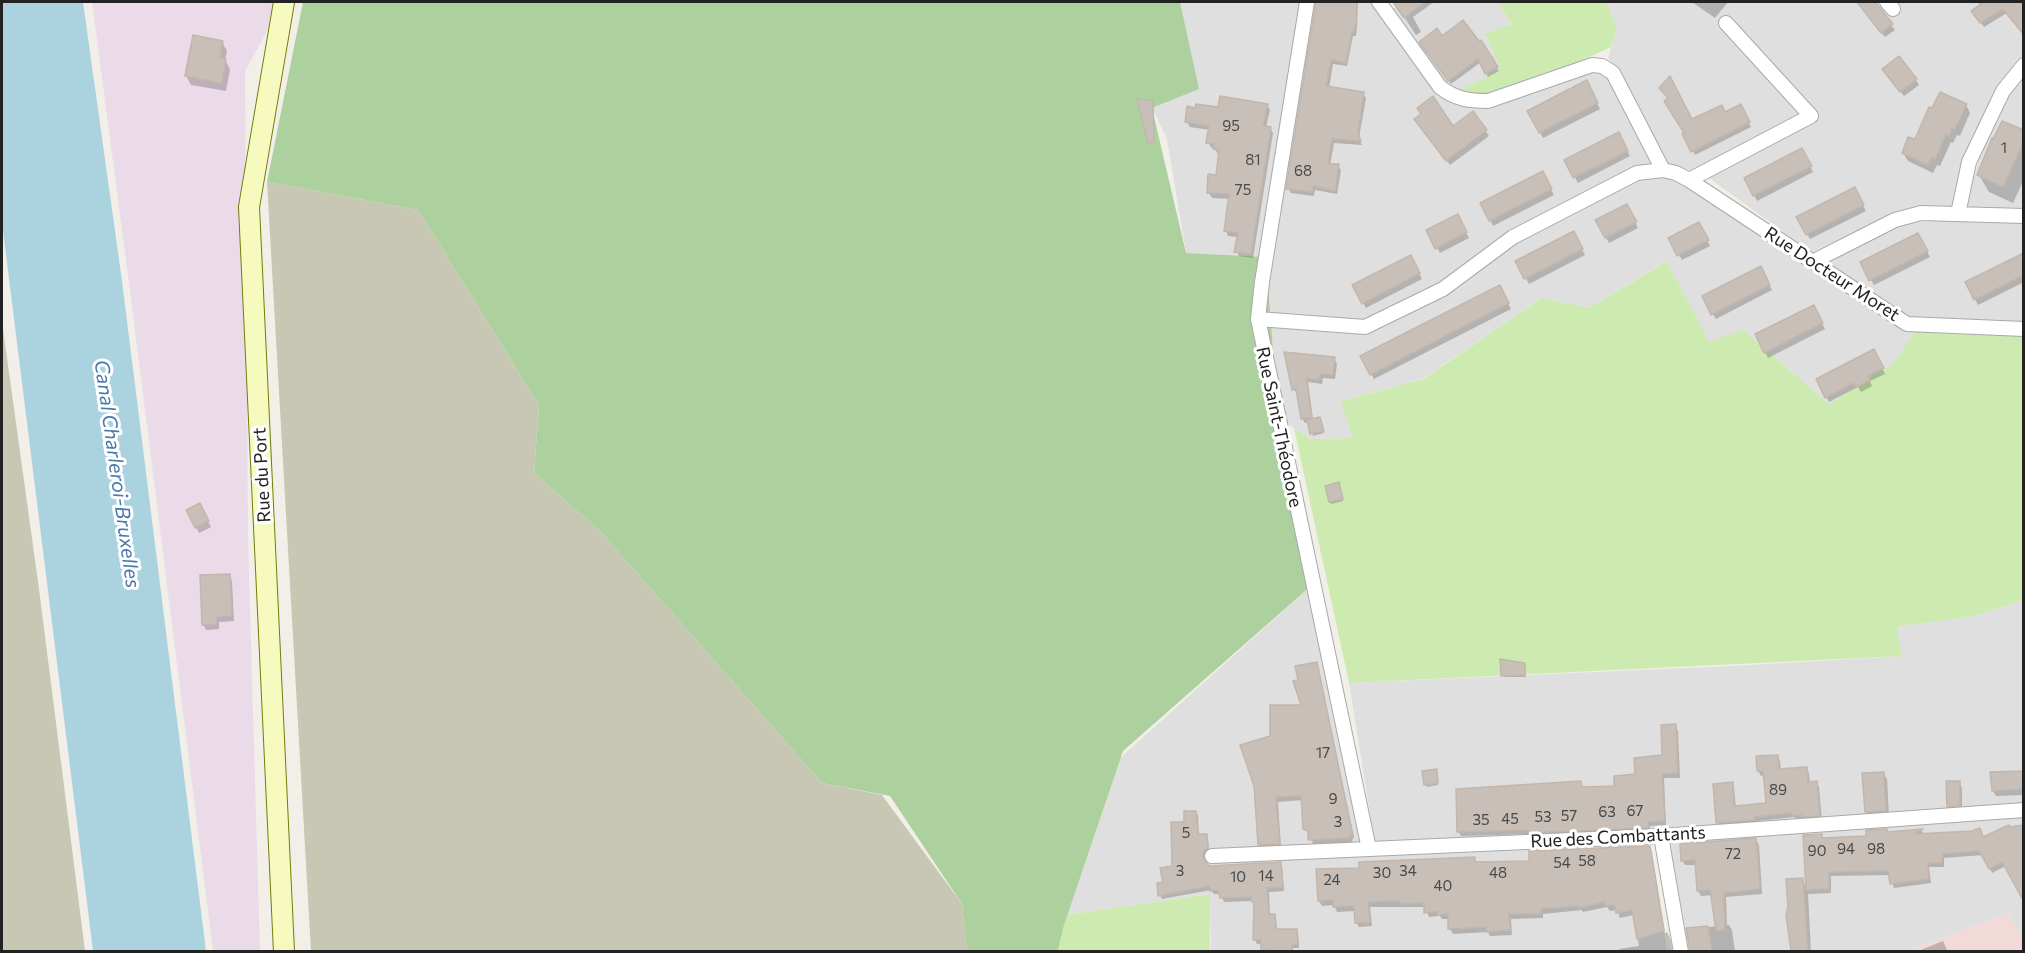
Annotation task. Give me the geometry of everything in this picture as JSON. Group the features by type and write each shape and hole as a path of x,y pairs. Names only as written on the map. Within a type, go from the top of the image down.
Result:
{"main road":[{"name":"Rue du Port","path":"284,2 249,207 284,951"}],"street":[{"name":"Rue Saint-Théodore","path":"1307,2 1258,319 1369,849"},
{"path":"1258,319 1365,327 1443,289 1513,237 1637,174 1663,170 1613,73 1602,66 1592,65 1488,101 1471,101 1451,96 1440,87 1379,2"},
{"path":"1689,180 1811,116 1726,23"},
{"path":"1958,214 1969,162 2003,90 2024,65"},
{"name":"Rue Docteur Moret","path":"1663,170 1676,173 1689,180 1907,324 2024,329"},
{"path":"1812,262 1895,220 1921,213 2024,216"},
{"name":"Rue des Combattants","path":"1212,856 1661,836 2024,810"},
{"path":"1661,836 1681,951"}],"shaded area":[{"path":"92,2 283,2 245,71 248,539 260,951 213,951"},
{"path":"1180,2 1385,2 1388,13 1402,2 1498,2 1512,24 1485,35 1502,69 1602,66 1657,158 1608,58 1617,28 1606,2 2023,2 2023,63 2004,79 1957,211 1892,215 1811,252 1702,173 1660,163 1812,268 1892,225 1961,218 1988,132 2023,68 2023,329 1915,331 1895,363 1829,404 1743,331 1709,342 1666,261 1589,308 1542,298 1422,379 1341,401 1354,438 1310,439 1278,417 1266,257 1186,253 1167,139 1152,108 1198,89"},
{"path":"267,182 418,210 539,405 534,473 601,532 822,783 882,795 962,904 967,951 311,951"},
{"path":"2,322 39,589 85,951 2,951"},
{"path":"1312,585 1374,838 1349,683 1902,656 1896,627 1975,616 2023,600 2023,810 1649,836 1667,951 1211,951 1210,894 1066,915 1119,759"},
{"path":"2023,816 2023,941 2008,913 1908,951 1691,951 1666,838"},
{"path":"2008,913 2023,941 2023,951 1908,951"}],"green space":[{"path":"303,2 1180,2 1199,89 1152,108 1186,253 1266,257 1278,417 1312,585 1123,751 1064,925 1058,951 967,951 962,904 890,796 822,783 601,532 534,473 539,405 418,210 267,182"},
{"path":"1498,2 1606,2 1617,28 1611,47 1506,95 1471,101 1457,92 1501,69 1485,34 1512,24"},
{"path":"1667,261 1709,342 1743,330 1829,404 1894,363 1915,331 2023,332 2023,600 1975,616 1897,627 1902,656 1349,683 1294,428 1310,439 1353,438 1341,401 1423,379 1542,298 1589,308"},
{"path":"1210,894 1210,951 1058,952 1066,915"}],"water":[{"name":"Canal Charleroi-Bruxelles","path":"2,2 83,2 122,281 206,951 93,951 2,223"}],"building":[{"path":"1316,2 1357,2 1356,23 1346,63 1331,60 1326,86 1364,92 1358,133 1361,141 1332,139 1328,164 1339,164 1335,191 1313,186 1312,192 1286,189"},
{"path":"1393,2 1425,2 1404,18"},
{"path":"1857,2 1875,2 1893,24 1881,33"},
{"path":"1984,2 2024,2 2024,35 2003,9 1980,23 1971,11"},
{"path":"1463,20 1479,41 1481,40 1498,67 1485,74 1478,59 1448,81 1419,42 1437,28 1442,36"},
{"path":"193,35 223,41 220,58 226,59 222,84 185,76"},
{"path":"1899,56 1917,79 1900,92 1882,69"},
{"path":"1670,76 1692,119 1722,105 1725,112 1741,104 1750,122 1691,152 1682,134 1684,133 1664,101 1668,98 1659,88"},
{"path":"1587,80 1598,103 1539,133 1527,111"},
{"path":"1940,92 1967,104 1955,129 1952,128 1949,136 1946,134 1935,159 1932,157 1928,165 1902,153 1908,137 1915,139 1929,107 1932,108"},
{"path":"1220,96 1268,104 1263,125 1271,127 1251,254 1234,252 1238,233 1224,231 1229,194 1207,193 1208,174 1216,175 1219,150 1213,149 1214,144 1206,143 1209,126 1185,122 1187,106 1195,108 1196,104 1218,107"},
{"path":"1433,96 1453,126 1473,111 1487,130 1446,161 1414,119 1421,114 1417,108"},
{"path":"1137,99 1153,101 1154,142 1148,143"},
{"path":"2002,121 2024,130 2024,141 2003,187 1977,175 1992,138"},
{"path":"1619,132 1628,151 1573,178 1564,160"},
{"path":"1802,148 1812,166 1753,196 1744,178"},
{"path":"1543,171 1552,189 1489,221 1480,203"},
{"path":"1855,187 1864,205 1806,235 1796,217"},
{"path":"1627,204 1637,222 1605,238 1595,220"},
{"path":"1458,214 1467,232 1435,249 1426,230"},
{"path":"1699,222 1709,240 1677,256 1668,238"},
{"path":"1574,231 1583,249 1524,279 1515,261"},
{"path":"1918,233 1928,251 1869,281 1860,262"},
{"path":"2024,253 2024,275 1974,300 1965,282"},
{"path":"1411,255 1420,273 1362,304 1352,285"},
{"path":"1761,266 1770,285 1711,315 1702,296"},
{"path":"1500,285 1509,303 1370,375 1360,356"},
{"path":"1814,305 1823,323 1764,353 1755,334"},
{"path":"1874,349 1884,368 1868,376 1870,380 1856,387 1854,383 1825,398 1816,379"},
{"path":"1284,352 1335,357 1333,375 1320,374 1319,380 1306,378 1312,417 1301,419 1296,389 1292,390"},
{"path":"1320,417 1324,431 1310,434 1307,420"},
{"path":"1339,482 1343,499 1329,502 1325,486"},
{"path":"200,503 209,521 195,528 186,510"},
{"path":"230,574 232,616 216,617 217,624 202,625 200,575"},
{"path":"1500,659 1525,663 1525,675 1501,676"},
{"path":"1317,662 1352,832 1349,838 1308,840 1308,831 1303,829 1301,796 1276,797 1280,844 1258,845 1254,786 1240,745 1270,736 1270,705 1301,705 1293,681 1298,680 1295,666"},
{"path":"1676,724 1678,773 1662,774 1665,821 1648,822 1649,828 1529,833 1529,830 1457,832 1456,789 1581,781 1582,787 1614,786 1614,776 1635,774 1634,758 1662,755 1661,725"},
{"path":"1778,755 1779,769 1807,767 1808,782 1817,781 1820,816 1792,816 1792,813 1755,817 1755,820 1716,823 1713,784 1733,782 1734,806 1766,803 1763,771 1757,771 1756,756"},
{"path":"1437,769 1438,783 1424,785 1422,771"},
{"path":"2024,771 2024,789 1992,791 1990,772"},
{"path":"1884,772 1886,811 1865,812 1862,773"},
{"path":"1946,781 1960,781 1960,806 1947,807"},
{"path":"1184,811 1196,811 1198,834 1207,834 1208,848 1204,851 1203,857 1209,866 1281,862 1283,887 1267,888 1269,914 1275,914 1276,929 1297,929 1298,944 1292,945 1292,951 1261,950 1261,940 1253,940 1254,902 1251,897 1220,898 1218,890 1210,891 1210,886 1158,896 1157,883 1163,882 1160,868 1172,866 1171,822 1184,822"},
{"path":"2009,825 2010,827 2024,825 2024,902 2002,862 1989,869 1979,851 1943,854 1942,863 1928,863 1929,879 1890,884 1888,871 1829,872 1829,889 1806,890 1803,835 1822,834 1822,838 1866,836 1866,830 1887,829 1888,832 1923,829 1915,834 1972,831 1980,828 1983,837"},
{"path":"1756,838 1760,889 1724,893 1725,930 1716,931 1710,890 1697,891 1695,860 1681,861 1680,844"},
{"path":"1650,846 1664,931 1637,939 1632,910 1616,913 1615,905 1605,906 1604,902 1579,908 1578,906 1541,909 1541,914 1509,914 1510,930 1486,932 1486,927 1448,929 1448,914 1437,915 1437,911 1424,913 1424,903 1368,902 1370,922 1355,923 1354,906 1333,907 1333,900 1318,901 1316,869 1359,868 1359,862 1475,857 1475,862 1529,861 1529,851"},
{"path":"1803,878 1808,951 1791,951 1786,915 1788,907 1786,879"},
{"path":"1708,926 1712,951 1690,951 1686,928"}]}
